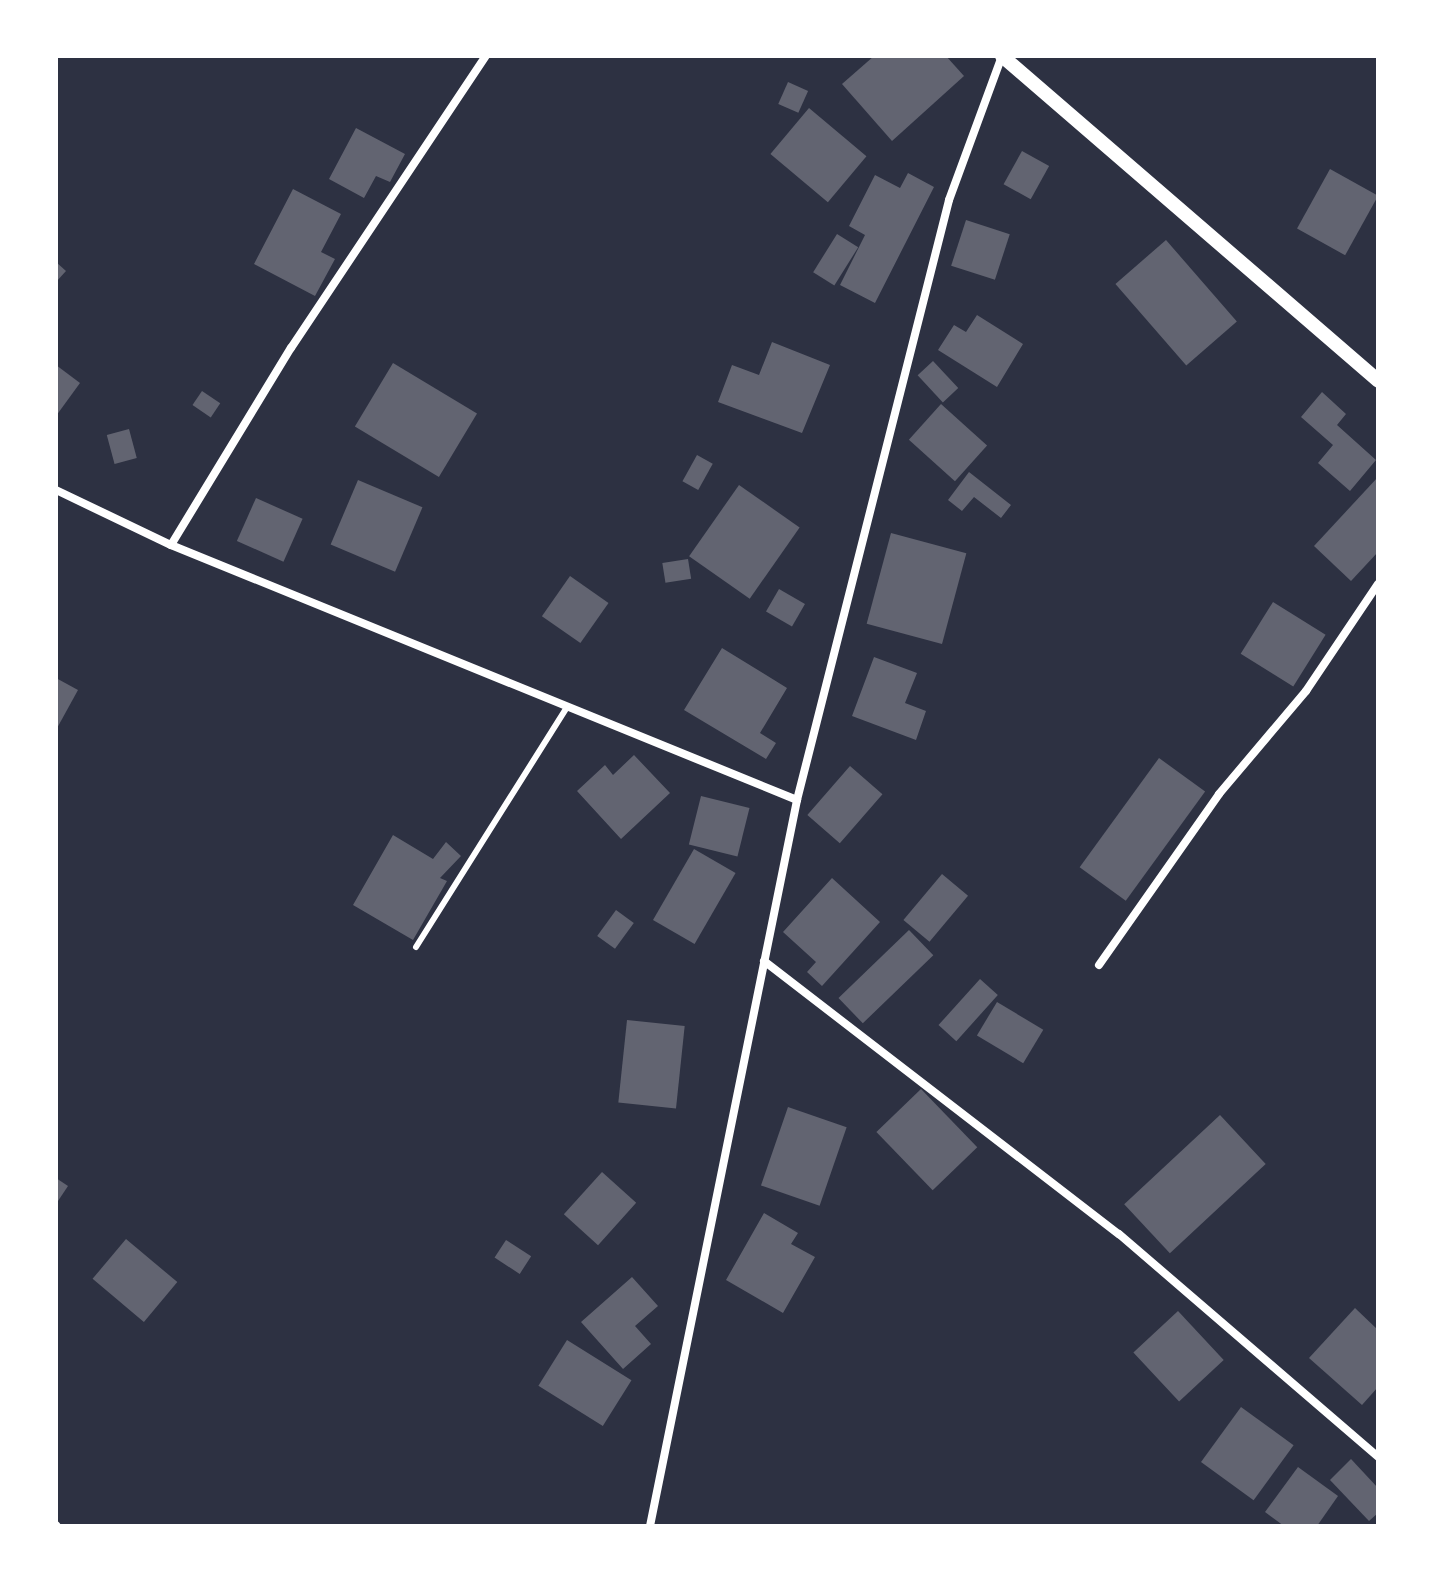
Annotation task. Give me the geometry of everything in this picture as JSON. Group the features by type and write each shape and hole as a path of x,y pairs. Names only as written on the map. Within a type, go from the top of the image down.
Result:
{"street":[{"path":"171,545 291,348 486,56"},
{"path":"650,1526 797,800 949,200 1002,56 1378,381"},
{"path":"56,490 171,545 797,800"},
{"path":"1099,965 1219,794 1306,691 1378,584"},
{"path":"764,961 1119,1234 1378,1457"}],"lane":[{"path":"416,947 567,707"}],"building":[{"path":"874,56 946,56 964,76 892,141 842,84"},
{"path":"788,82 808,91 798,113 778,104"},
{"path":"809,108 866,156 828,202 770,154"},
{"path":"356,128 405,154 390,182 376,176 364,198 329,179"},
{"path":"1022,151 1049,166 1031,199 1004,184"},
{"path":"1330,169 1378,196 1345,255 1297,228"},
{"path":"908,173 934,187 875,303 840,285 865,235 849,226 875,175 900,188"},
{"path":"293,189 341,214 321,252 335,259 315,296 254,264"},
{"path":"966,220 1010,234 995,280 951,266"},
{"path":"837,234 858,247 834,285 813,272"},
{"path":"1166,240 1237,322 1186,365 1115,284"},
{"path":"56,262 66,271 56,282"},
{"path":"977,315 1023,344 997,387 938,350 954,325 966,332"},
{"path":"772,342 830,365 802,433 718,402 732,365 759,375"},
{"path":"933,361 958,388 943,402 918,375"},
{"path":"393,363 477,413 439,477 355,426"},
{"path":"56,365 80,383 56,416"},
{"path":"202,391 220,403 211,417 192,405"},
{"path":"1322,392 1346,414 1337,425 1376,460 1350,491 1318,463 1333,445 1301,417"},
{"path":"941,404 987,445 955,481 909,440"},
{"path":"129,429 137,458 115,464 107,435"},
{"path":"697,455 713,464 698,490 682,481"},
{"path":"969,472 1011,505 1001,518 974,497 962,511 948,500"},
{"path":"1378,477 1378,552 1351,581 1314,546"},
{"path":"358,480 422,507 395,572 331,544"},
{"path":"739,485 800,527 750,599 689,556"},
{"path":"256,498 303,519 283,562 237,541"},
{"path":"891,533 966,553 942,644 867,624"},
{"path":"688,559 691,579 665,583 662,563"},
{"path":"570,576 609,603 580,643 542,616"},
{"path":"779,589 805,604 792,627 766,612"},
{"path":"1273,602 1326,635 1293,687 1241,654"},
{"path":"722,648 787,688 760,733 776,743 766,759 684,710"},
{"path":"874,657 917,673 905,703 926,711 916,740 852,716"},
{"path":"56,678 78,690 56,730"},
{"path":"634,755 670,793 621,839 577,791 605,765 613,775"},
{"path":"1159,758 1205,792 1126,901 1080,867"},
{"path":"850,766 882,794 840,843 807,815"},
{"path":"701,796 750,808 737,857 689,845"},
{"path":"393,835 433,859 446,842 461,856 440,878 447,881 413,940 353,905"},
{"path":"694,849 736,873 695,944 653,920"},
{"path":"942,874 968,896 929,942 903,920"},
{"path":"832,878 880,922 822,986 807,972 816,962 783,932"},
{"path":"616,910 634,923 615,949 597,936"},
{"path":"909,930 933,955 863,1023 839,998"},
{"path":"980,979 998,995 956,1041 939,1025"},
{"path":"997,1002 1043,1030 1023,1063 977,1035"},
{"path":"627,1020 685,1026 676,1109 618,1103"},
{"path":"921,1089 977,1147 933,1190 876,1132"},
{"path":"788,1107 847,1127 820,1206 761,1185"},
{"path":"1220,1115 1266,1164 1170,1253 1124,1204"},
{"path":"602,1172 636,1203 598,1245 564,1214"},
{"path":"56,1178 68,1186 56,1204"},
{"path":"764,1213 798,1233 791,1244 815,1257 783,1313 726,1280"},
{"path":"126,1239 177,1282 144,1322 93,1279"},
{"path":"506,1240 531,1256 520,1274 495,1258"},
{"path":"632,1277 658,1306 635,1326 651,1344 623,1369 581,1322"},
{"path":"1355,1308 1378,1330 1378,1387 1362,1405 1309,1358"},
{"path":"1178,1311 1224,1360 1179,1402 1133,1353"},
{"path":"567,1340 631,1380 603,1426 538,1386"},
{"path":"1241,1407 1294,1445 1254,1500 1201,1462"},
{"path":"1351,1459 1378,1488 1378,1513 1369,1521 1330,1480"},
{"path":"1298,1467 1338,1496 1317,1526 1284,1526 1265,1512"}]}
